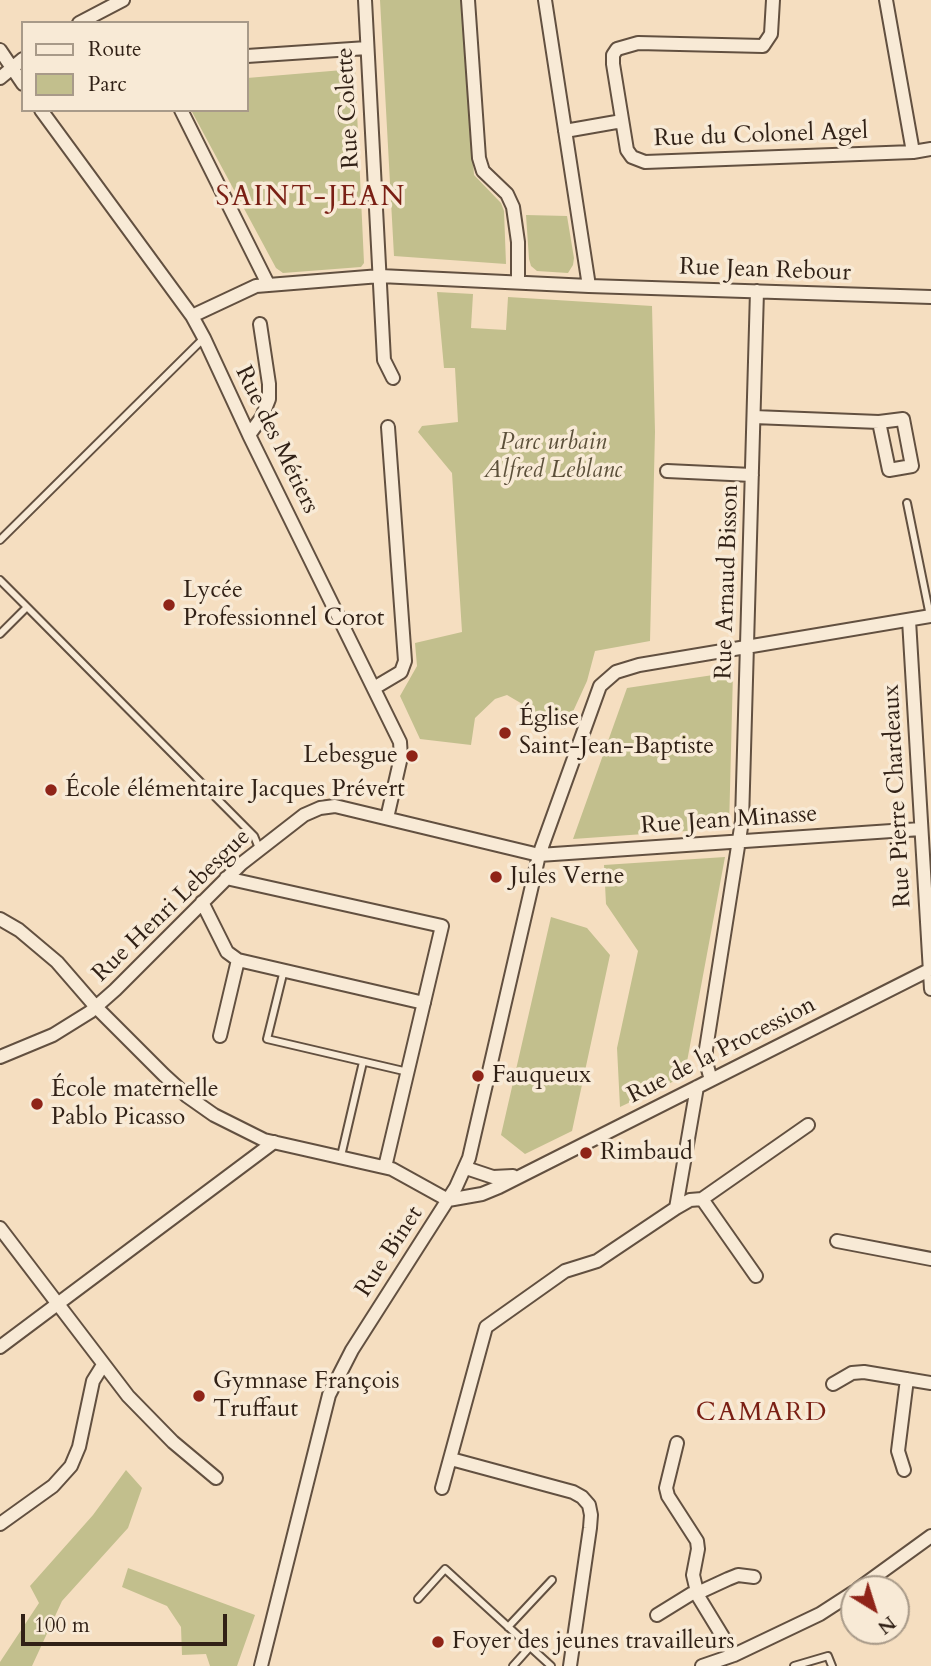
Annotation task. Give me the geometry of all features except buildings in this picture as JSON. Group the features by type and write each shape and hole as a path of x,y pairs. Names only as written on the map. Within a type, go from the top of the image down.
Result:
{"street":[{"path":"83,21 123,0"},
{"name":"Rue Colette","path":"365,0 384,360 393,378"},
{"path":"468,0 478,158 483,171 507,194 513,207 517,234 518,282"},
{"path":"545,0 593,286"},
{"name":"Rue du Colonel Agel","path":"773,0 771,34 763,46 639,43 617,49 613,55 613,64 629,154 640,161 912,152 931,149"},
{"path":"886,0 912,152"},
{"path":"248,56 367,48"},
{"path":"0,50 21,81"},
{"path":"0,78 21,61"},
{"name":"Rue des Métiers","path":"42,112 192,316 204,338 397,736 402,751 387,818"},
{"path":"182,112 268,284"},
{"path":"565,131 622,121"},
{"name":"Rue Jean Rebour","path":"192,316 243,290 268,284 380,276 931,297"},
{"name":"Rue Arnaud Bisson","path":"710,1080 706,1062 707,1039 741,841 757,292"},
{"path":"249,435 262,417 268,399 269,384 260,324"},
{"path":"754,417 879,422"},
{"path":"374,688 401,672 405,661 388,427"},
{"path":"667,471 752,475"},
{"name":"Rue Binet","path":"261,1666 329,1395 352,1350 466,1168 475,1141 539,855 593,703 604,681 616,672 630,667 930,616"},
{"name":"Rue Pierre Chardeaux","path":"909,620 931,989"},
{"name":"Rue Henri Lebesgue","path":"0,1057 64,1029 96,1007 226,877 259,848 304,815 320,807 334,806 539,855"},
{"name":"Rue Jean Minasse","path":"539,855 922,830"},
{"path":"226,877 442,926 385,1167"},
{"path":"202,902 228,952 238,960 424,1003"},
{"path":"0,919 19,930 57,962 96,1007 187,1096 233,1126 274,1142 385,1167 407,1176 448,1200"},
{"path":"220,1036 238,960"},
{"name":"Rue de la Procession","path":"448,1200 482,1194 930,970"},
{"path":"676,1208 697,1087"},
{"path":"442,1488 484,1330 489,1323 565,1271 597,1261 676,1208 690,1200 702,1199 808,1125"},
{"path":"0,1347 274,1142"},
{"name":"Rue de la Procession","path":"466,1168 501,1177 531,1170"},
{"path":"702,1199 756,1276"},
{"path":"0,1228 103,1365 145,1415 216,1478"},
{"path":"837,1241 931,1259"},
{"path":"0,1524 52,1486 71,1466 79,1447 93,1381 103,1365"},
{"path":"833,1384 858,1372 931,1383"},
{"path":"904,1470 898,1451 907,1379"},
{"path":"677,1443 666,1488 670,1500 697,1541 693,1575 696,1592 736,1661"},
{"path":"451,1459 573,1492 589,1505 590,1528 570,1666"},
{"path":"877,1575 931,1536"},
{"path":"657,1615 696,1592 738,1575 754,1577"},
{"path":"702,1666 736,1661 840,1601"}],"lane":[{"path":"0,540 204,338"},
{"path":"907,503 930,616"},
{"path":"0,580 254,836 259,848"},
{"path":"0,634 27,607"},
{"path":"284,970 267,1040 408,1073"},
{"path":"341,1156 363,1062"},
{"path":"418,1599 445,1569 551,1666"},
{"path":"508,1627 552,1580"},
{"path":"513,1666 530,1647"},
{"path":"794,1666 828,1656 832,1666"}],"green space":[{"path":"380,0 462,0 474,175 501,203 504,211 506,264 394,256"},
{"path":"355,69 364,263 361,267 283,273 276,268 192,112 248,112 248,78"},
{"path":"526,215 567,216 574,258 568,273 537,271 531,266"},
{"name":"Parc urbain Alfred Leblanc","path":"437,292 473,294 471,328 506,330 508,297 652,306 655,432 650,641 595,651 587,681 565,729 507,695 495,699 475,718 471,745 420,739 400,696 417,666 415,643 462,632 452,473 418,432 422,426 458,422 455,368 444,368"},
{"path":"733,672 729,828 573,839 627,688"},
{"path":"725,857 686,1067 689,1074 620,1107 617,1048 638,951 606,904 604,865"},
{"path":"551,917 587,928 610,955 572,1131 525,1154 501,1135"},
{"path":"126,1470 142,1488 128,1528 62,1601 32,1666 0,1666 0,1662 39,1603 30,1586 93,1515"},
{"path":"128,1568 255,1615 237,1666 210,1666 206,1654 182,1655 181,1627 167,1606 122,1587"}],"place":[{"name":"Lycée Professionnel Corot","path":"169,605"},
{"name":"Église Saint-Jean-Baptiste","path":"505,733"},
{"name":"Lebesgue","path":"412,756"},
{"name":"École élémentaire Jacques Prévert","path":"51,790"},
{"name":"Jules Verne","path":"496,877"},
{"name":"Fauqueux","path":"478,1076"},
{"name":"École maternelle Pablo Picasso","path":"37,1104"},
{"name":"Rimbaud","path":"586,1153"},
{"name":"Gymnase François Truffaut","path":"199,1396"},
{"name":"Foyer des jeunes travailleurs","path":"438,1642"}],"district":[{"name":"SAINT-JEAN","path":"311,199"},
{"name":"CAMARD","path":"762,1414"}]}
